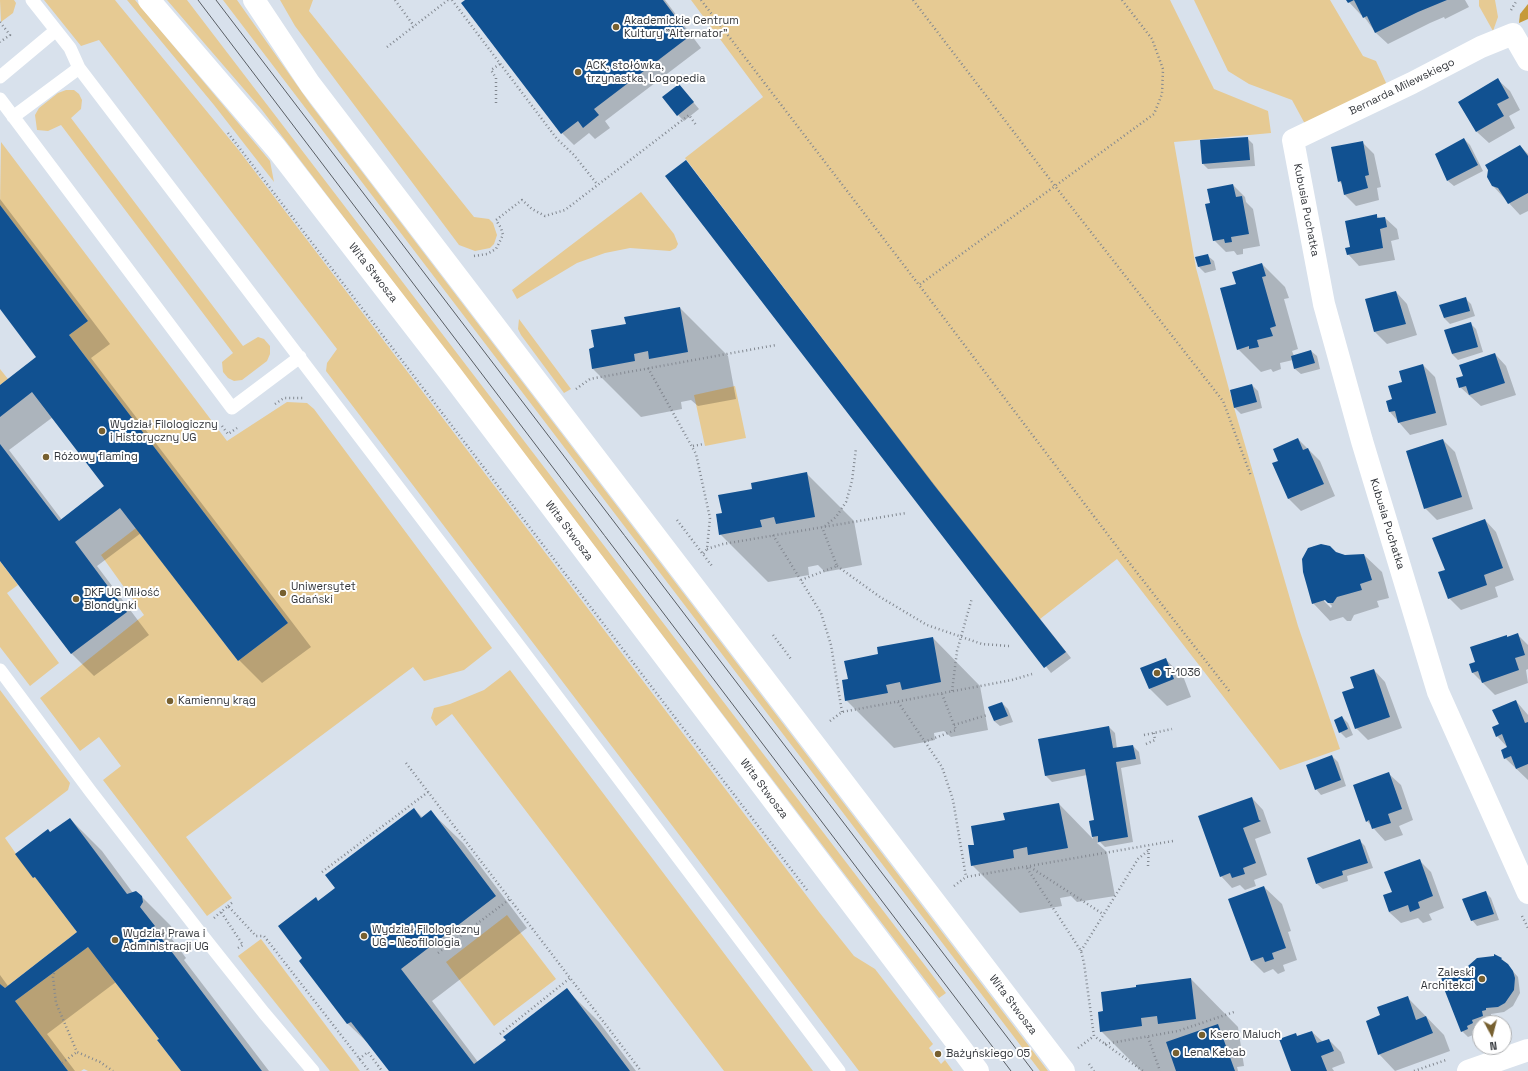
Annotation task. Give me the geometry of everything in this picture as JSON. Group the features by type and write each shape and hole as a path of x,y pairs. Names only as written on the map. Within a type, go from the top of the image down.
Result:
{"street":[{"name":"Wita Stwosza","path":"149,0 281,154 450,373 978,1071"},
{"name":"Wita Stwosza","path":"254,0 315,90 1064,1071"},
{"name":"Bernarda Milewskiego","path":"1293,140 1481,47 1513,34 1528,60"},
{"name":"Kubusia Puchatka","path":"1293,140 1324,304 1362,441 1438,692 1528,892"},
{"path":"1468,1071 1528,1050"}],"lane":[{"path":"32,0 55,31 70,48 79,68 839,1071"},
{"path":"0,77 55,31"},
{"path":"13,117 79,68"},
{"path":"0,99 232,408 300,358"},
{"path":"0,670 91,792 198,930 264,1013 313,1071"}],"path":[{"path":"395,0 414,26"},
{"path":"387,47 450,0 557,139 574,154 597,184"},
{"path":"701,0 1124,556 1230,692"},
{"path":"913,0 1055,186 1223,401 1251,476"},
{"path":"919,285 1154,114 1162,94 1163,69 1152,39 1122,0"},
{"path":"0,22 10,35 0,42"},
{"path":"496,103 496,78 491,70 500,64"},
{"path":"496,220 522,200 532,210 545,216 557,214 565,210 689,115 696,125"},
{"path":"225,129 808,891"},
{"path":"576,389 590,379 776,345"},
{"path":"648,368 693,446 710,518 707,549 703,554"},
{"path":"270,407 284,398 292,396 308,399"},
{"path":"219,421 228,434 240,426"},
{"path":"693,446 704,444"},
{"path":"824,526 836,517 846,502 852,481 856,448"},
{"path":"707,549 723,544 906,512"},
{"path":"824,526 837,566 880,596 928,625 982,644 1009,646"},
{"path":"773,535 822,613 831,645 842,712"},
{"path":"801,580 837,566"},
{"path":"952,691 957,651 972,598"},
{"path":"773,635 780,647 791,659"},
{"path":"830,721 842,712 942,694 1012,680 1032,674"},
{"path":"924,742 956,730 942,694"},
{"path":"898,702 942,767 953,800 966,877"},
{"path":"954,725 987,714"},
{"path":"1144,735 1172,729"},
{"path":"1146,744 1155,740 1154,733"},
{"path":"406,763 641,1071"},
{"path":"322,872 428,792"},
{"path":"954,886 966,877 1028,868 1173,841"},
{"path":"1148,866 1149,846"},
{"path":"1081,951 1138,859 1149,850"},
{"path":"1028,868 1103,914"},
{"path":"1028,868 1081,951 1094,1036 1143,1071"},
{"path":"438,953 510,899"},
{"path":"198,930 234,901"},
{"path":"228,906 256,936 264,936 369,1071"},
{"path":"221,912 242,945 239,948 233,943"},
{"path":"54,973 53,977 56,1003 77,1052 100,1062 113,1071"},
{"path":"500,1034 570,978"},
{"path":"1104,1044 1178,1031 1234,1012"},
{"path":"1078,1049 1094,1036"},
{"path":"1148,1037 1160,1071"},
{"path":"62,1063 77,1052"},
{"path":"360,1059 368,1052 382,1071"}],"shaded area":[{"path":"0,0 14,0 16,3 13,13 1,22"},
{"path":"44,0 115,0 237,148 819,912 854,956 875,969 933,1044 929,1048 941,1064 945,1060 953,1071 859,1071 326,371 327,363 337,349 99,40 81,46"},
{"path":"127,0 135,0 270,161 274,182 214,105"},
{"path":"167,0 187,0 946,993 939,998 262,110"},
{"path":"223,0 237,0 311,105 1048,1071 1040,1071"},
{"path":"280,0 313,0 309,11 474,217 489,219 493,223 497,235 494,244 490,248 475,251 459,245 295,26"},
{"path":"691,0 1170,0 1214,89 1268,111 1271,133 1174,142 1196,268 1233,404 1298,626 1340,749 1280,770 1117,559 1040,619 934,485 685,158 763,97"},
{"path":"1194,0 1330,0 1363,56 1376,61 1387,85 1305,124 1292,100 1249,84 1228,71"},
{"path":"1479,0 1495,0 1498,17 1493,31 1479,6"},
{"path":"1528,4 1528,19 1519,23 1520,14"},
{"path":"66,90 74,90 79,94 82,100 81,109 71,118 243,346 258,337 264,339 270,346 270,354 267,361 242,380 234,381 228,378 223,372 222,362 233,353 61,125 48,131 37,130 35,115 39,108 58,93"},
{"path":"1,142 227,441 287,402 307,403 314,409 492,648 464,670 424,681 413,667 186,837 232,898 207,916 103,780 121,766 99,737 80,751 40,698 144,615 101,555 136,528 238,661 288,623 69,335 88,321 0,205"},
{"path":"641,192 674,234 678,244 676,248 670,251 630,248 605,253 577,263 517,299 512,290"},
{"path":"519,319 571,389 564,393 521,335 518,329"},
{"path":"0,369 8,379 0,385"},
{"path":"735,386 746,438 705,446 694,395"},
{"path":"0,561 18,585 7,593 59,663 30,686 0,647"},
{"path":"510,670 813,1071 724,1071 452,714 436,726 431,718 434,708 450,704 484,690"},
{"path":"0,690 70,783 68,790 5,838 33,878 35,877 77,932 5,988 0,984"},
{"path":"507,915 556,979 494,1026 446,962"},
{"path":"261,939 360,1071 330,1071 238,956"},
{"path":"88,947 159,1039 157,1040 181,1071 88,1071 84,1069 81,1071 68,1071 15,1001"}],"building":[{"name":"ACK, stołówka, trzynastka, Logopedia","path":"465,0 663,0 690,36 594,109 599,115 583,128 578,121 561,134 461,3"},
{"path":"1346,0 1354,0 1348,3"},
{"path":"1354,0 1447,0 1375,33 1367,16 1363,18"},
{"path":"1498,78 1509,98 1497,104 1504,116 1476,132 1458,102"},
{"path":"679,84 694,102 677,116 662,97"},
{"path":"1248,137 1250,160 1202,164 1200,140"},
{"path":"1464,138 1478,165 1447,181 1435,154"},
{"path":"1363,141 1369,175 1365,176 1368,188 1344,195 1341,181 1338,182 1331,147"},
{"path":"1520,145 1528,156 1528,193 1508,204 1498,188 1492,186 1487,177 1488,170 1485,165"},
{"path":"686,160 934,485 1066,652 1044,668 665,176"},
{"path":"1233,184 1236,197 1242,196 1249,234 1231,237 1232,242 1225,243 1224,239 1213,241 1205,204 1210,203 1207,189"},
{"name":"Wydział Filologiczny i Historyczny UG","path":"0,205 88,321 69,335 288,623 238,661 120,508 75,542 127,612 71,654 0,561 0,444 59,521 104,486 32,392 0,417 0,385 36,357 0,309"},
{"path":"1377,214 1377,218 1385,217 1387,227 1380,229 1383,248 1347,255 1345,248 1350,247 1345,221"},
{"path":"1208,254 1211,264 1198,267 1195,257"},
{"path":"1262,263 1266,276 1262,277 1276,326 1270,328 1273,336 1257,340 1259,347 1249,349 1249,346 1237,350 1220,288 1236,284 1232,272"},
{"path":"1396,291 1406,324 1374,332 1365,299"},
{"path":"1466,297 1470,311 1444,318 1439,305"},
{"path":"680,307 688,352 649,359 648,351 634,354 635,361 592,369 589,349 594,347 591,330 626,324 624,317"},
{"path":"1471,322 1478,347 1452,354 1444,330"},
{"path":"1311,350 1315,363 1294,369 1291,356"},
{"path":"1495,353 1505,383 1469,395 1466,386 1459,388 1456,378 1463,376 1459,365"},
{"path":"1423,364 1436,413 1398,423 1395,411 1389,412 1386,401 1392,399 1388,386 1402,382 1399,371"},
{"path":"1252,384 1257,402 1234,408 1230,390"},
{"path":"1298,438 1303,450 1308,448 1324,484 1288,499 1272,463 1278,461 1273,449"},
{"path":"1443,439 1462,497 1424,509 1406,451"},
{"path":"807,472 815,517 776,524 774,517 760,520 762,527 719,535 716,514 722,513 718,495 752,489 751,483"},
{"path":"1485,519 1503,568 1484,575 1487,585 1448,599 1438,572 1445,570 1432,538"},
{"path":"1321,544 1330,546 1336,552 1345,555 1364,554 1372,580 1360,584 1362,590 1337,597 1333,603 1328,603 1325,600 1312,604 1303,572 1302,559 1308,548"},
{"path":"1518,633 1525,655 1515,658 1519,670 1482,683 1478,671 1472,673 1469,664 1475,662 1470,647"},
{"path":"933,637 941,682 902,690 900,682 886,685 888,693 845,701 842,680 848,679 844,661 878,654 877,647"},
{"name":"T-1036","path":"1166,658 1174,679 1149,689 1140,668"},
{"path":"1374,669 1390,717 1355,729 1342,692 1354,688 1350,677"},
{"path":"1516,700 1525,723 1528,722 1528,764 1516,769 1511,756 1504,759 1501,750 1507,747 1502,734 1496,737 1492,727 1499,724 1492,710"},
{"path":"1002,702 1008,716 994,721 988,707"},
{"path":"1342,716 1348,729 1339,733 1334,720"},
{"path":"1109,726 1113,748 1133,745 1136,759 1116,762 1128,837 1098,842 1098,836 1092,837 1089,821 1094,820 1085,769 1045,776 1038,739"},
{"path":"1332,755 1341,780 1315,790 1306,765"},
{"path":"1389,772 1402,809 1388,814 1391,823 1372,829 1369,820 1366,822 1353,785"},
{"path":"1252,797 1259,820 1261,821 1243,828 1256,863 1243,868 1245,874 1232,878 1230,873 1220,877 1198,816"},
{"path":"1059,803 1068,848 1028,855 1027,847 1013,850 1014,858 971,866 968,845 974,845 971,826 1005,820 1003,813"},
{"name":"Wydział Filologiczny UG - Neofilologia","path":"414,808 421,818 431,810 496,896 401,969 474,1064 506,1040 503,1037 567,988 630,1071 389,1071 351,1022 347,1024 299,961 302,958 278,926 316,897 318,901 335,888 325,875"},
{"name":"Wydział Prawa i Administracji UG","path":"70,818 127,894 136,891 142,896 143,902 140,907 155,926 153,927 262,1071 181,1071 157,1040 159,1039 88,947 15,1001 68,1071 0,1071 0,984 5,988 77,932 35,877 33,878 15,854 48,829 50,832"},
{"path":"1360,839 1368,863 1342,871 1343,875 1316,884 1307,858"},
{"path":"1420,859 1433,896 1418,902 1420,908 1410,912 1408,905 1389,912 1383,895 1392,892 1384,872"},
{"path":"1264,886 1286,948 1272,953 1274,959 1265,962 1263,957 1251,961 1228,899"},
{"path":"1486,891 1494,914 1471,921 1462,899"},
{"path":"1494,954 1502,958 1501,959 1508,964 1513,971 1515,978 1514,990 1505,1003 1498,1007 1486,1008 1486,1010 1482,1011 1483,1015 1472,1015 1472,1024 1467,1026 1468,1029 1461,1032 1441,981 1443,972 1453,969 1464,973 1468,966 1477,958 1494,956"},
{"path":"1191,978 1196,1019 1158,1024 1157,1016 1141,1018 1142,1026 1100,1032 1098,1012 1103,1011 1101,992 1136,987 1136,985"},
{"path":"1408,996 1416,1020 1426,1016 1433,1033 1378,1055 1366,1021 1380,1015 1377,1007"},
{"path":"1218,1024 1235,1071 1176,1071 1166,1042"},
{"path":"1312,1031 1317,1043 1329,1039 1334,1051 1321,1056 1327,1071 1291,1071 1279,1039 1296,1033 1297,1036"}],"tram line":[{"path":"198,0 1011,1071"},
{"path":"216,0 1033,1071"}],"place":[{"name":"Akademickie Centrum Kultury \"Alternator\"","path":"616,27"},
{"name":"ACK, stołówka, trzynastka, Logopedia","path":"578,72"},
{"name":"Wydział Filologiczny i Historyczny UG","path":"102,431"},
{"name":"Różowy flaming","path":"46,457"},
{"name":"Uniwersytet Gdański","path":"283,593"},
{"name":"DKF UG Miłość Blondynki","path":"76,599"},
{"name":"T-1036","path":"1157,673"},
{"name":"Kamienny krąg","path":"170,701"},
{"name":"Wydział Filologiczny UG - Neofilologia","path":"364,936"},
{"name":"Wydział Prawa i Administracji UG","path":"115,940"},
{"name":"Zaleski Architekci","path":"1482,979"},
{"name":"Ksero Maluch","path":"1202,1035"},
{"name":"Lena Kebab","path":"1176,1053"},
{"name":"Bażyńskiego 05","path":"938,1054"}]}
